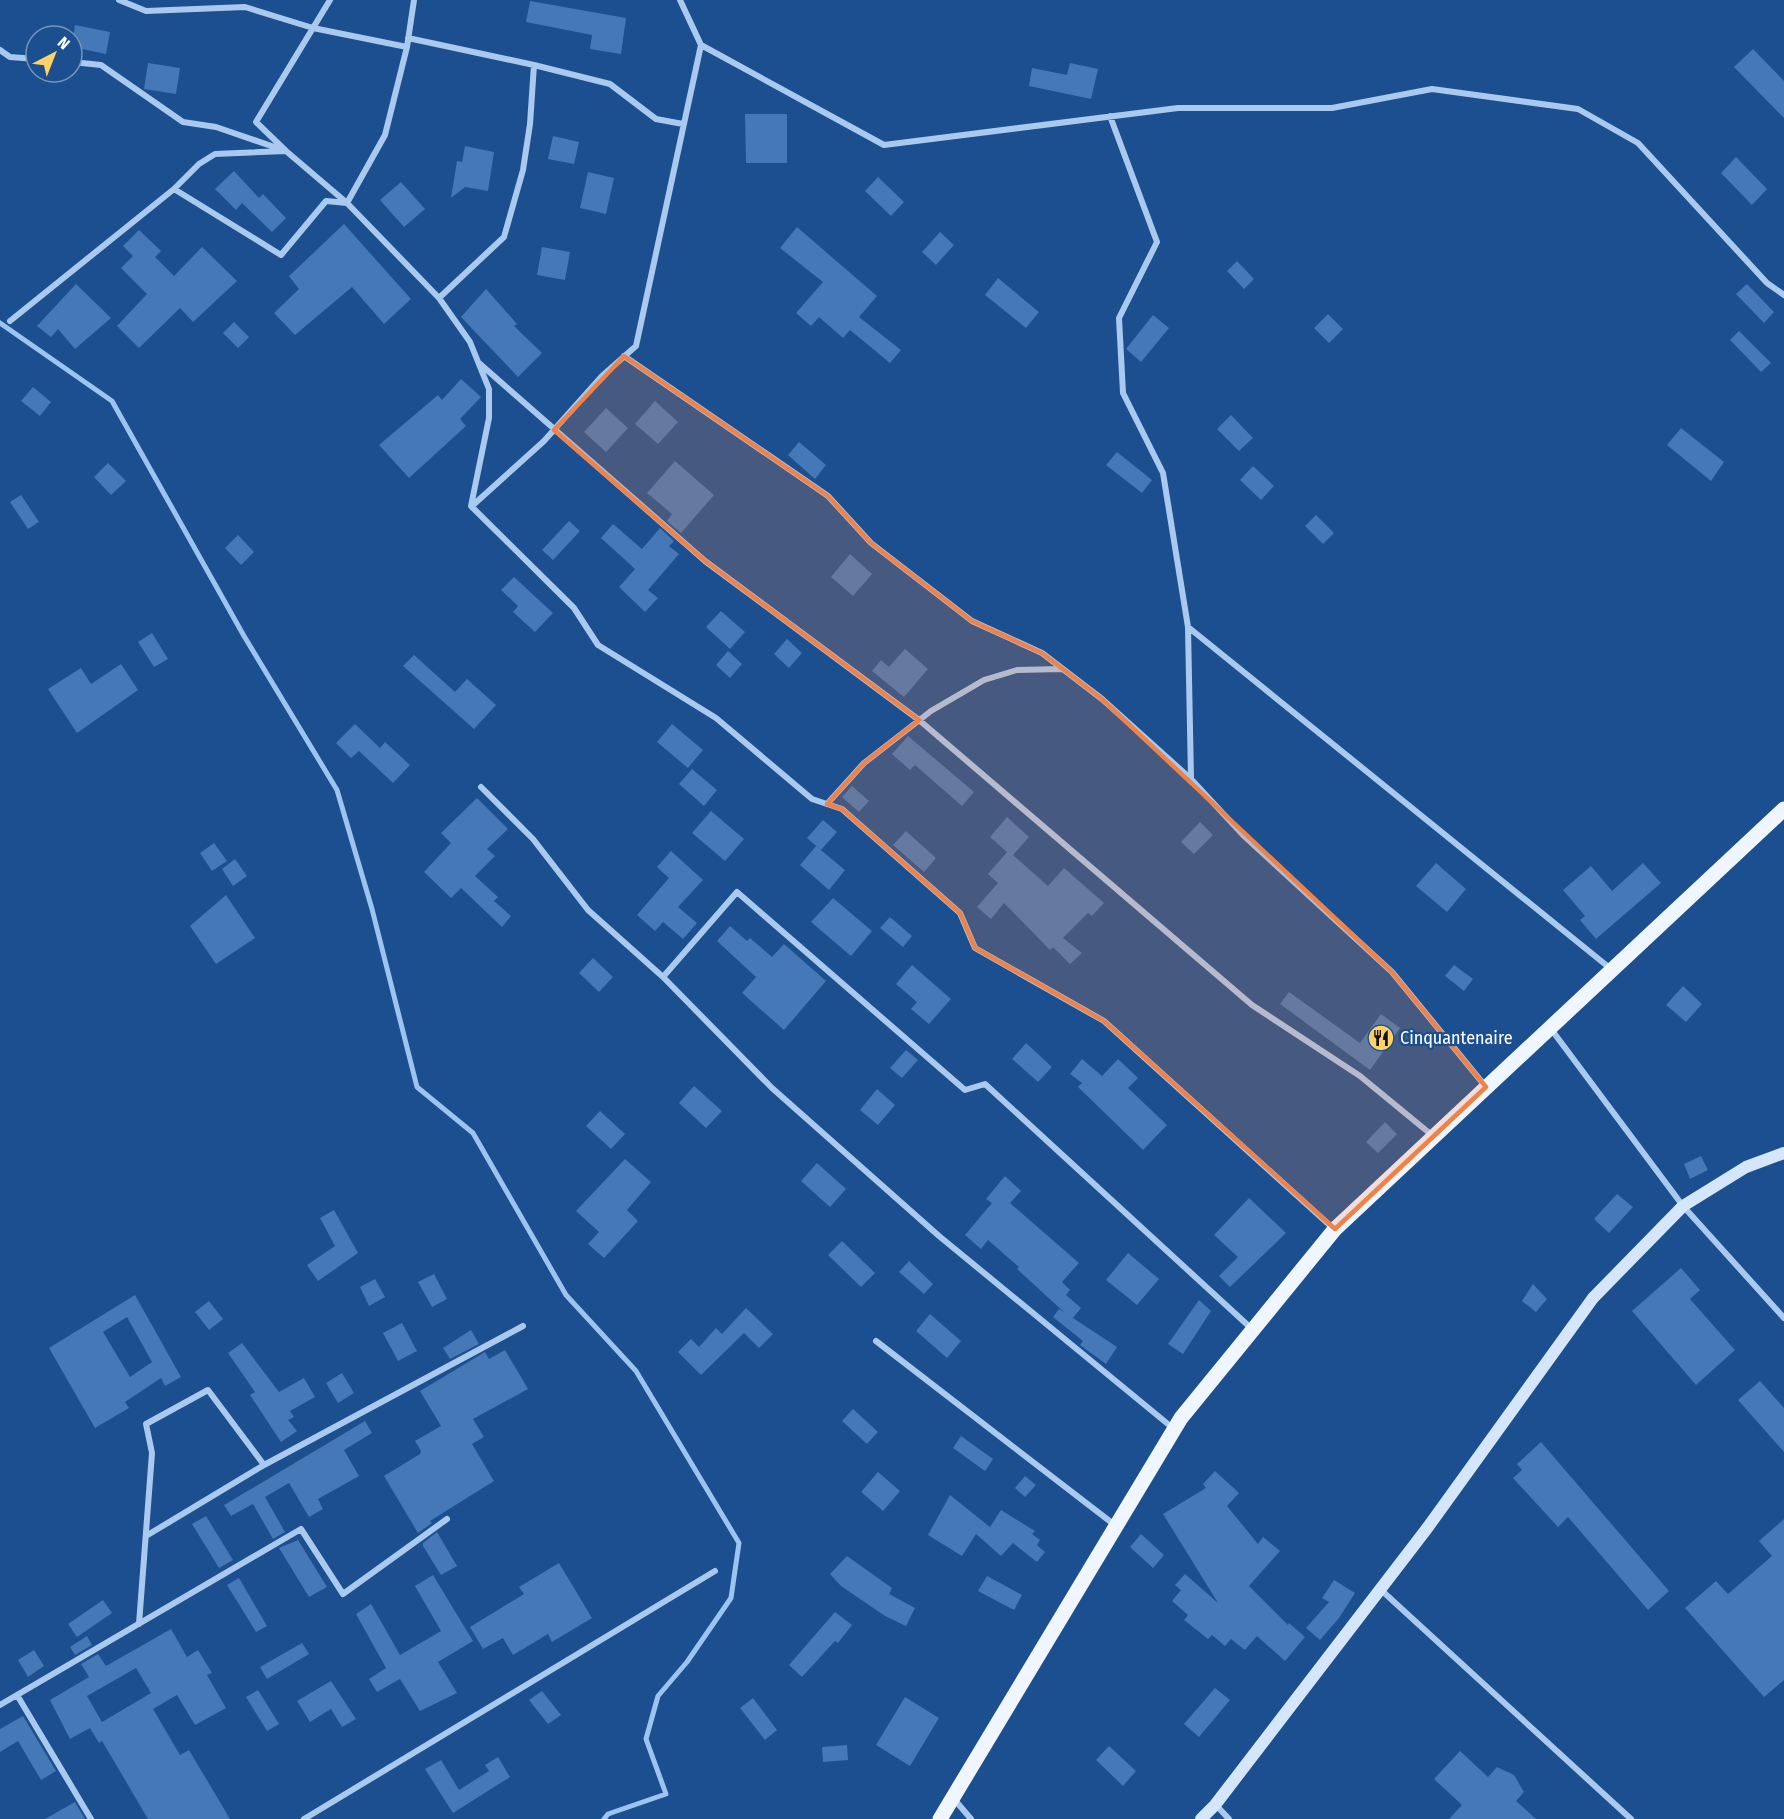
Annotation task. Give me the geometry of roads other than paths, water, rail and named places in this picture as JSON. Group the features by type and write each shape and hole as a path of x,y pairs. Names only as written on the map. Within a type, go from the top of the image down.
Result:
{"main road":[{"path":"940,1819 1174,1430 1335,1229 1784,809"}],"street":[{"path":"119,0 146,10 245,7 313,28 406,47"},
{"path":"330,0 256,122 347,203 439,298 470,342 489,388 489,418 471,506"},
{"path":"347,203 385,135 408,38 414,0"},
{"path":"680,0 701,45 884,145 1178,108 1332,108 1432,89 1578,109 1638,143 1767,283 1784,296"},
{"path":"408,38 610,84 656,119 684,124"},
{"path":"471,506 554,430 636,345 701,45"},
{"path":"0,50 10,57 24,58"},
{"path":"84,63 101,65 183,122 216,127 286,151"},
{"path":"439,298 504,237 523,170 530,124 534,65"},
{"path":"1110,116 1157,242 1119,318 1123,393 1163,473 1188,627 1191,779"},
{"path":"10,321 215,154 286,151"},
{"path":"174,189 281,255 326,201 347,203"},
{"path":"624,356 828,496 871,543 972,621 1042,653 1102,699 1191,779 1244,835 1392,972 1486,1087"},
{"path":"478,362 705,561 919,720 1252,1005 1360,1077 1434,1136"},
{"path":"471,506 574,608 598,645 716,718 812,799 842,809 960,914 975,948 1104,1021 1335,1229"},
{"path":"1188,627 1612,970"},
{"path":"827,804 864,763 919,720 984,680 1017,670 1063,669"},
{"path":"481,787 533,839 588,910 663,977 772,1088 886,1189 1174,1430"},
{"path":"663,977 737,892 965,1090 985,1084 1253,1330"},
{"path":"1550,1027 1683,1206 1784,1318"},
{"path":"1201,1819 1215,1805 1428,1527 1593,1298 1683,1206 1746,1167 1784,1153"},
{"path":"146,1536 264,1465 523,1326"},
{"path":"876,1341 1116,1527"},
{"path":"139,1624 152,1453 146,1424 208,1390 264,1465"},
{"path":"0,1705 301,1529 343,1594 447,1519"},
{"path":"304,1819 715,1571"},
{"path":"1380,1589 1631,1819"},
{"path":"17,1695 91,1819"},
{"path":"953,1798 972,1819"},
{"path":"1215,1805 1229,1819"}],"waterway":[{"path":"0,323 112,401 244,636 337,790 372,909 417,1087 473,1133 566,1295 636,1371 739,1543 731,1598 687,1662 658,1696 646,1739 666,1794 608,1814 604,1819"}],"place":[{"name":"Cinquantenaire","path":"1381,1038"}]}
